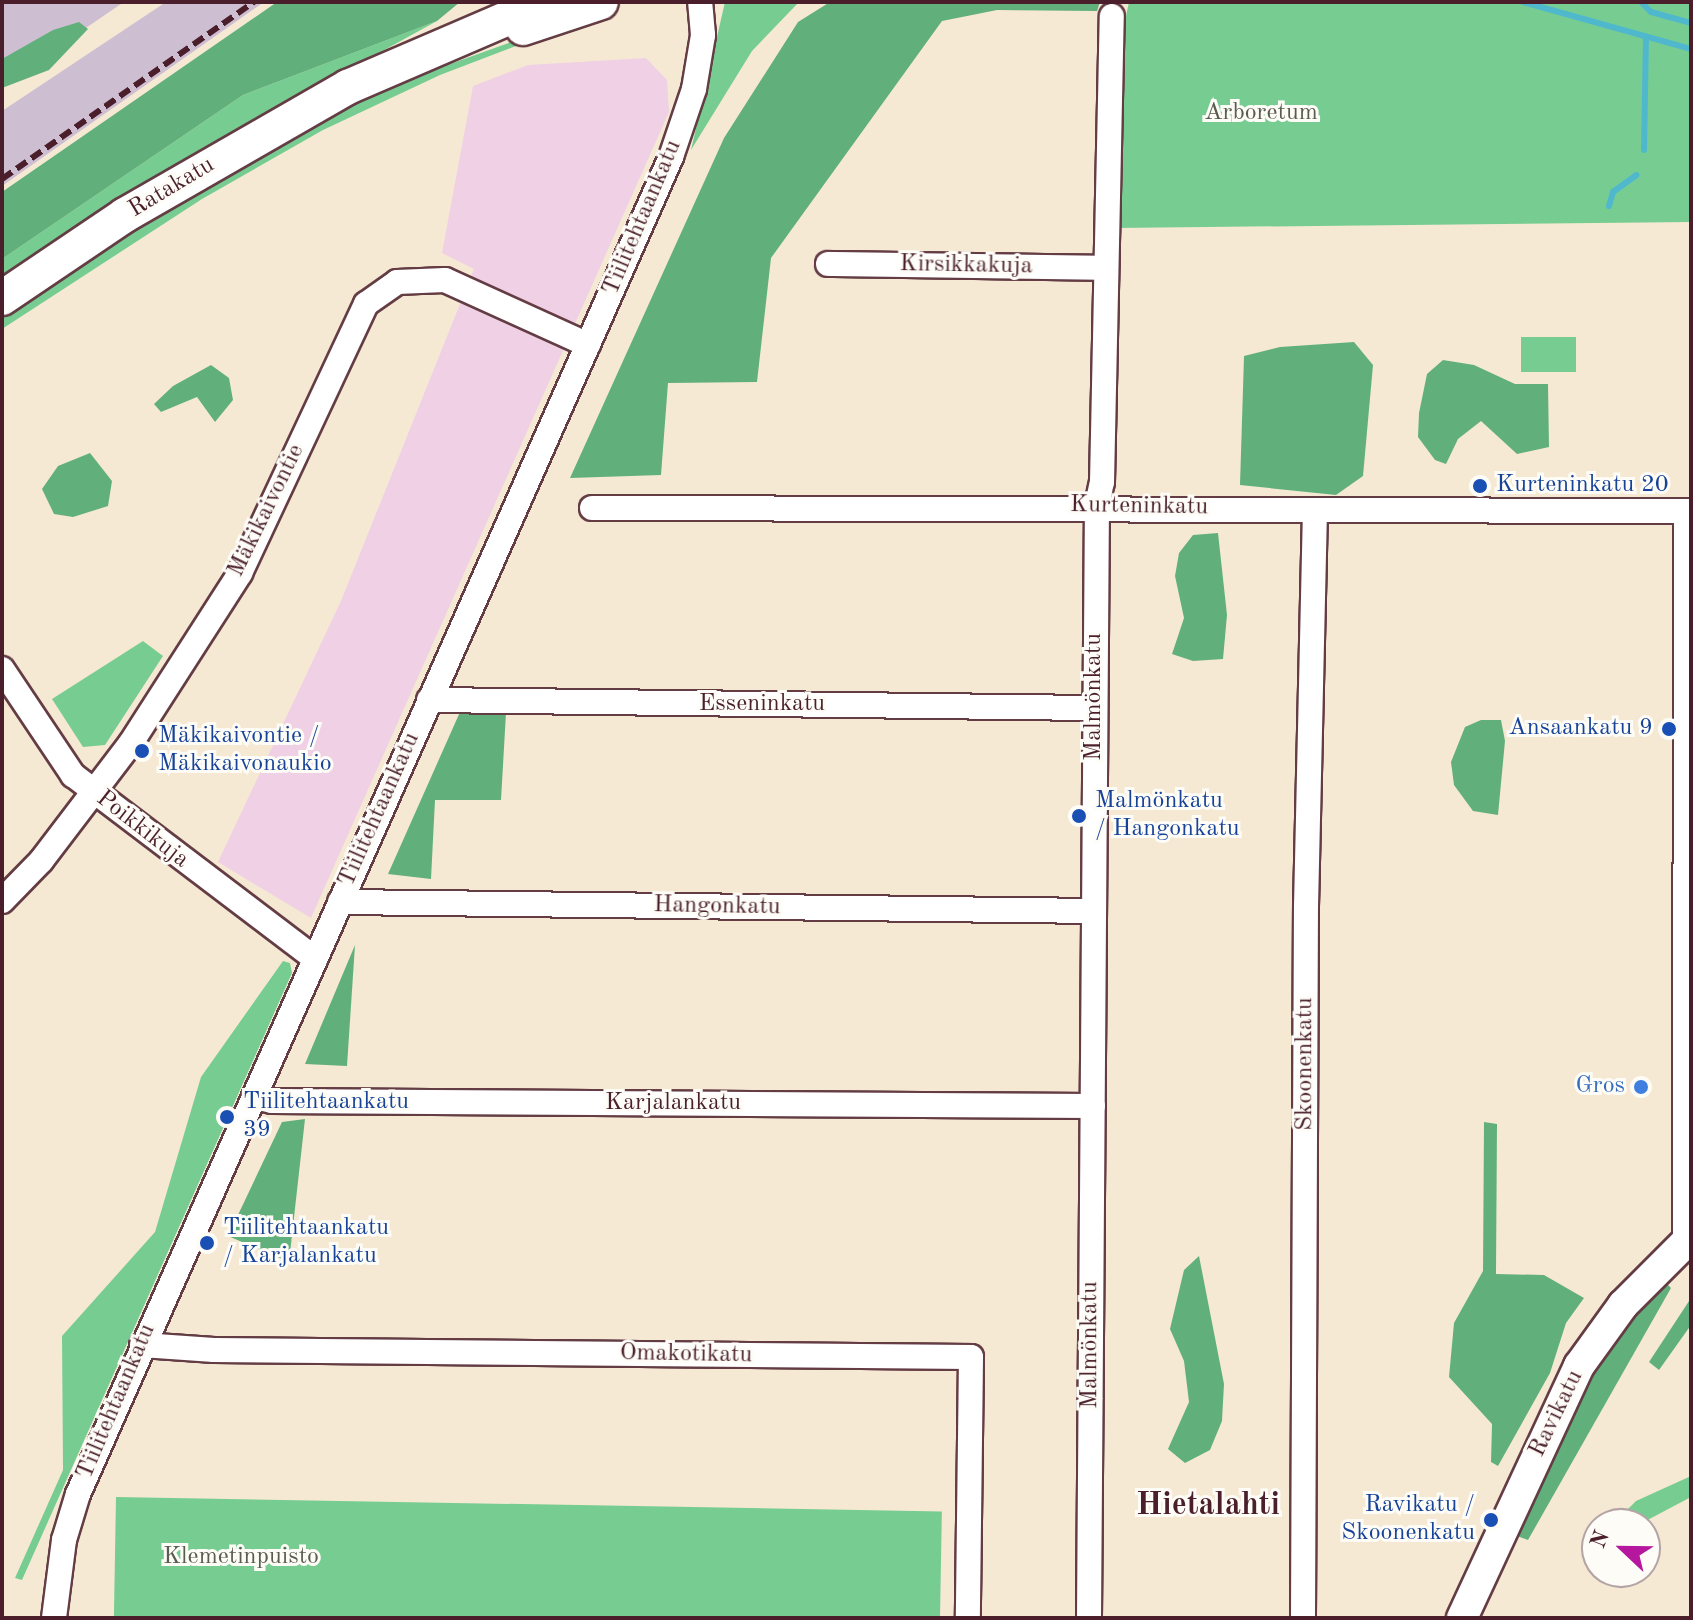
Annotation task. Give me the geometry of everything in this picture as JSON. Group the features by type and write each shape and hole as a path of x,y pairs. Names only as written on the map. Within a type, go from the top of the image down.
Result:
{"main road":[{"name":"Ratakatu","path":"2,298 125,215 348,87 545,2"},
{"name":"Ratakatu","path":"348,87 601,2"}],"street":[{"name":"Tiilitehtaankatu","path":"54,1618 62,1554 78,1494 588,345 689,103 703,35 700,2"},
{"name":"Malmönkatu","path":"1089,1618 1097,505 1102,482 1104,268 1112,16"},
{"name":"Kirsikkakuja","path":"828,264 1104,268"},
{"name":"Mäkikaivontie","path":"2,901 94,793 240,573 366,304 397,282 445,280 588,345"},
{"name":"Kurteninkatu","path":"592,508 1097,505 1315,510 1688,512"},
{"name":"Skoonenkatu","path":"1303,1618 1306,906 1315,510"},
{"path":"1688,512 1688,1238"},
{"name":"Poikkikuja","path":"2,669 73,775 315,959"},
{"name":"Esseninkatu","path":"429,700 1095,708"},
{"name":"Hangonkatu","path":"340,902 1094,911"},
{"name":"Karjalankatu","path":"255,1097 272,1101 1093,1106"},
{"name":"Ravikatu","path":"1462,1618 1579,1366 1623,1305 1688,1238"},
{"name":"Omakotikatu","path":"142,1345 227,1350 971,1357 968,1618"}],"shaded area":[{"path":"2,2 124,2 2,85"},
{"path":"166,2 264,2 2,186 2,111"},
{"path":"646,58 667,80 669,112 311,918 218,862 341,601 474,269 442,253 473,86 528,65"}],"green space":[{"path":"277,2 460,2 437,21 243,95 2,259 2,192"},
{"path":"725,2 799,2 752,51 691,150"},
{"path":"830,2 1100,2 1097,11 997,10 942,21 771,258 757,382 668,383 661,475 570,478 724,138 798,22"},
{"name":"Arboretum","path":"1129,2 1691,2 1691,222 1116,228 1122,34"},
{"path":"437,21 206,148 2,280 2,259 243,95"},
{"path":"79,22 88,29 49,70 2,88 2,59 53,30"},
{"path":"525,37 524,43 440,75 323,130 202,199 2,329 2,315 126,232 361,96"},
{"path":"1521,337 1576,337 1576,372 1521,372"},
{"path":"1354,342 1373,365 1363,476 1336,495 1240,485 1244,356 1280,347"},
{"path":"1443,360 1474,365 1515,384 1548,384 1549,447 1517,454 1481,421 1458,439 1446,464 1435,460 1418,437 1419,413 1427,374"},
{"path":"211,365 229,378 233,400 215,422 197,397 161,412 154,404 173,386"},
{"path":"90,453 112,481 108,506 73,517 54,514 42,489 58,466"},
{"path":"1218,533 1227,615 1223,659 1193,661 1172,654 1184,618 1175,576 1179,553 1193,535"},
{"path":"143,641 163,656 105,745 83,747 52,699"},
{"path":"460,712 506,713 501,800 435,800 431,879 388,874"},
{"path":"1481,720 1501,720 1505,741 1498,815 1473,811 1454,785 1451,762 1465,727"},
{"path":"355,945 347,1066 305,1064"},
{"path":"283,961 290,963 292,973 22,1580 15,1578 63,1470 62,1336 155,1232 201,1077"},
{"path":"305,1119 289,1262 228,1236 282,1122"},
{"path":"1484,1122 1497,1124 1496,1274 1544,1275 1584,1298 1566,1323 1550,1373 1498,1466 1491,1462 1492,1424 1449,1377 1454,1323 1483,1271"},
{"path":"1199,1256 1224,1384 1222,1421 1210,1450 1185,1463 1168,1449 1189,1402 1184,1361 1170,1329 1184,1270"},
{"path":"1664,1281 1671,1288 1528,1540 1517,1536 1592,1373"},
{"path":"1691,1298 1691,1325 1659,1370 1649,1362"},
{"path":"1691,1476 1691,1497 1661,1513 1661,1508 1629,1508 1636,1501"},
{"name":"Klemetinpuisto","path":"116,1497 942,1511 940,1618 114,1618"}],"waterway":[{"path":"1523,2 1691,49"},
{"path":"1641,2 1651,12 1691,23"},
{"path":"1644,150 1646,37"},
{"path":"1609,206 1613,192 1636,175"}],"railway":[{"path":"2,179 254,2"}],"place":[{"name":"Kurteninkatu 20","path":"1480,486"},
{"name":"Ansaankatu 9","path":"1669,729"},
{"name":"Mäkikaivontie / Mäkikaivonaukio","path":"142,751"},
{"name":"Malmönkatu / Hangonkatu","path":"1079,816"},
{"name":"Gros","path":"1641,1087"},
{"name":"Tiilitehtaankatu 39","path":"227,1117"},
{"name":"Tiilitehtaankatu / Karjalankatu","path":"207,1243"},
{"name":"Ravikatu / Skoonenkatu","path":"1491,1520"}],"district":[{"name":"Hietalahti","path":"1208,1506"}]}
